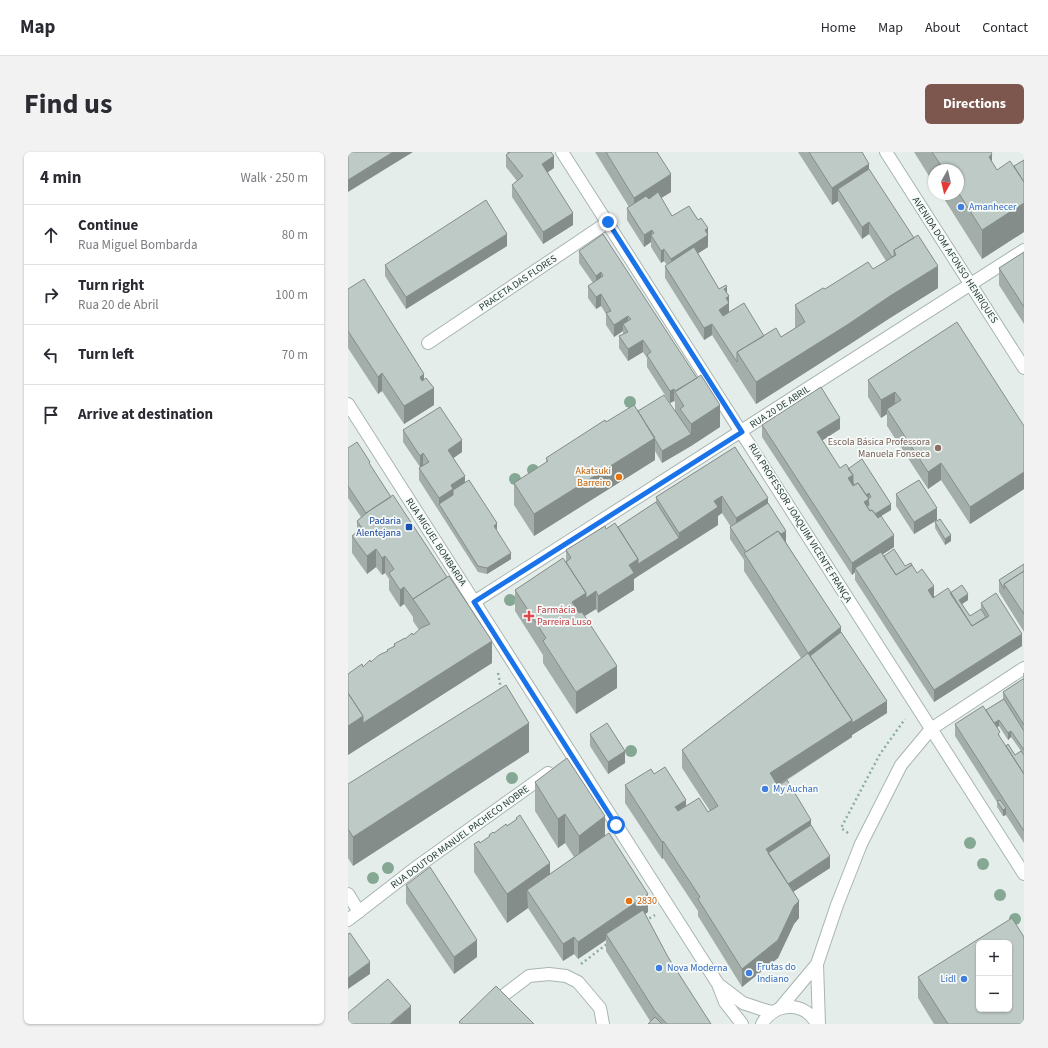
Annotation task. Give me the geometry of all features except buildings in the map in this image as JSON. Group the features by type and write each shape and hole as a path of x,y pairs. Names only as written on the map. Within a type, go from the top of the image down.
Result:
{"street":[{"name":"RUA PROFESSOR JOAQUIM VICENTE FRANÇA","path":"562,152 1024,874"},
{"name":"AVENIDA DOM AFONSO HENRIQUES","path":"886,152 1024,368"},
{"name":"PRACETA DAS FLORES","path":"428,343 608,222"},
{"name":"RUA 20 DE ABRIL","path":"474,602 742,432 1024,250"},
{"name":"RUA MIGUEL BOMBARDA","path":"348,405 669,906 718,984 725,1002 742,1024"},
{"path":"818,1024 817,964 860,844 901,765 931,729 1024,668"},
{"name":"RUA DOUTOR MANUEL PACHECO NOBRE","path":"348,920 414,869 572,756"},
{"path":"348,894 359,912"},
{"path":"762,1024 765,1018 777,1010 817,964"},
{"path":"466,1024 529,976 549,974 566,976 578,982 600,1008 603,1024"},
{"name":"RUA MIGUEL BOMBARDA","path":"718,984 743,1003 761,1009 777,1010 791,1006 808,1013 818,1024"}],"path":[{"path":"496,693 501,689 498,671"},
{"path":"860,844 841,828 880,754 916,706"},
{"path":"642,922 669,906"},
{"path":"566,976 609,943"}],"place":[{"name":"Amanhecer","path":"961,207"},
{"name":"Escola Básica Professora Manuela Fonseca","path":"938,448"},
{"name":"Akatsuki Barreiro","path":"619,477"},
{"name":"Padaria Alentejana","path":"409,527"},
{"name":"Farmácia Parreira Luso","path":"529,616"},
{"name":"My Auchan","path":"765,789"},
{"name":"2830","path":"629,901"},
{"name":"Nova Moderna","path":"659,968"},
{"name":"Frutas do Indiano","path":"749,973"},
{"name":"Lidl","path":"964,979"}],"route":[{"path":"608,222 742,432 474,602 616,825"}]}
